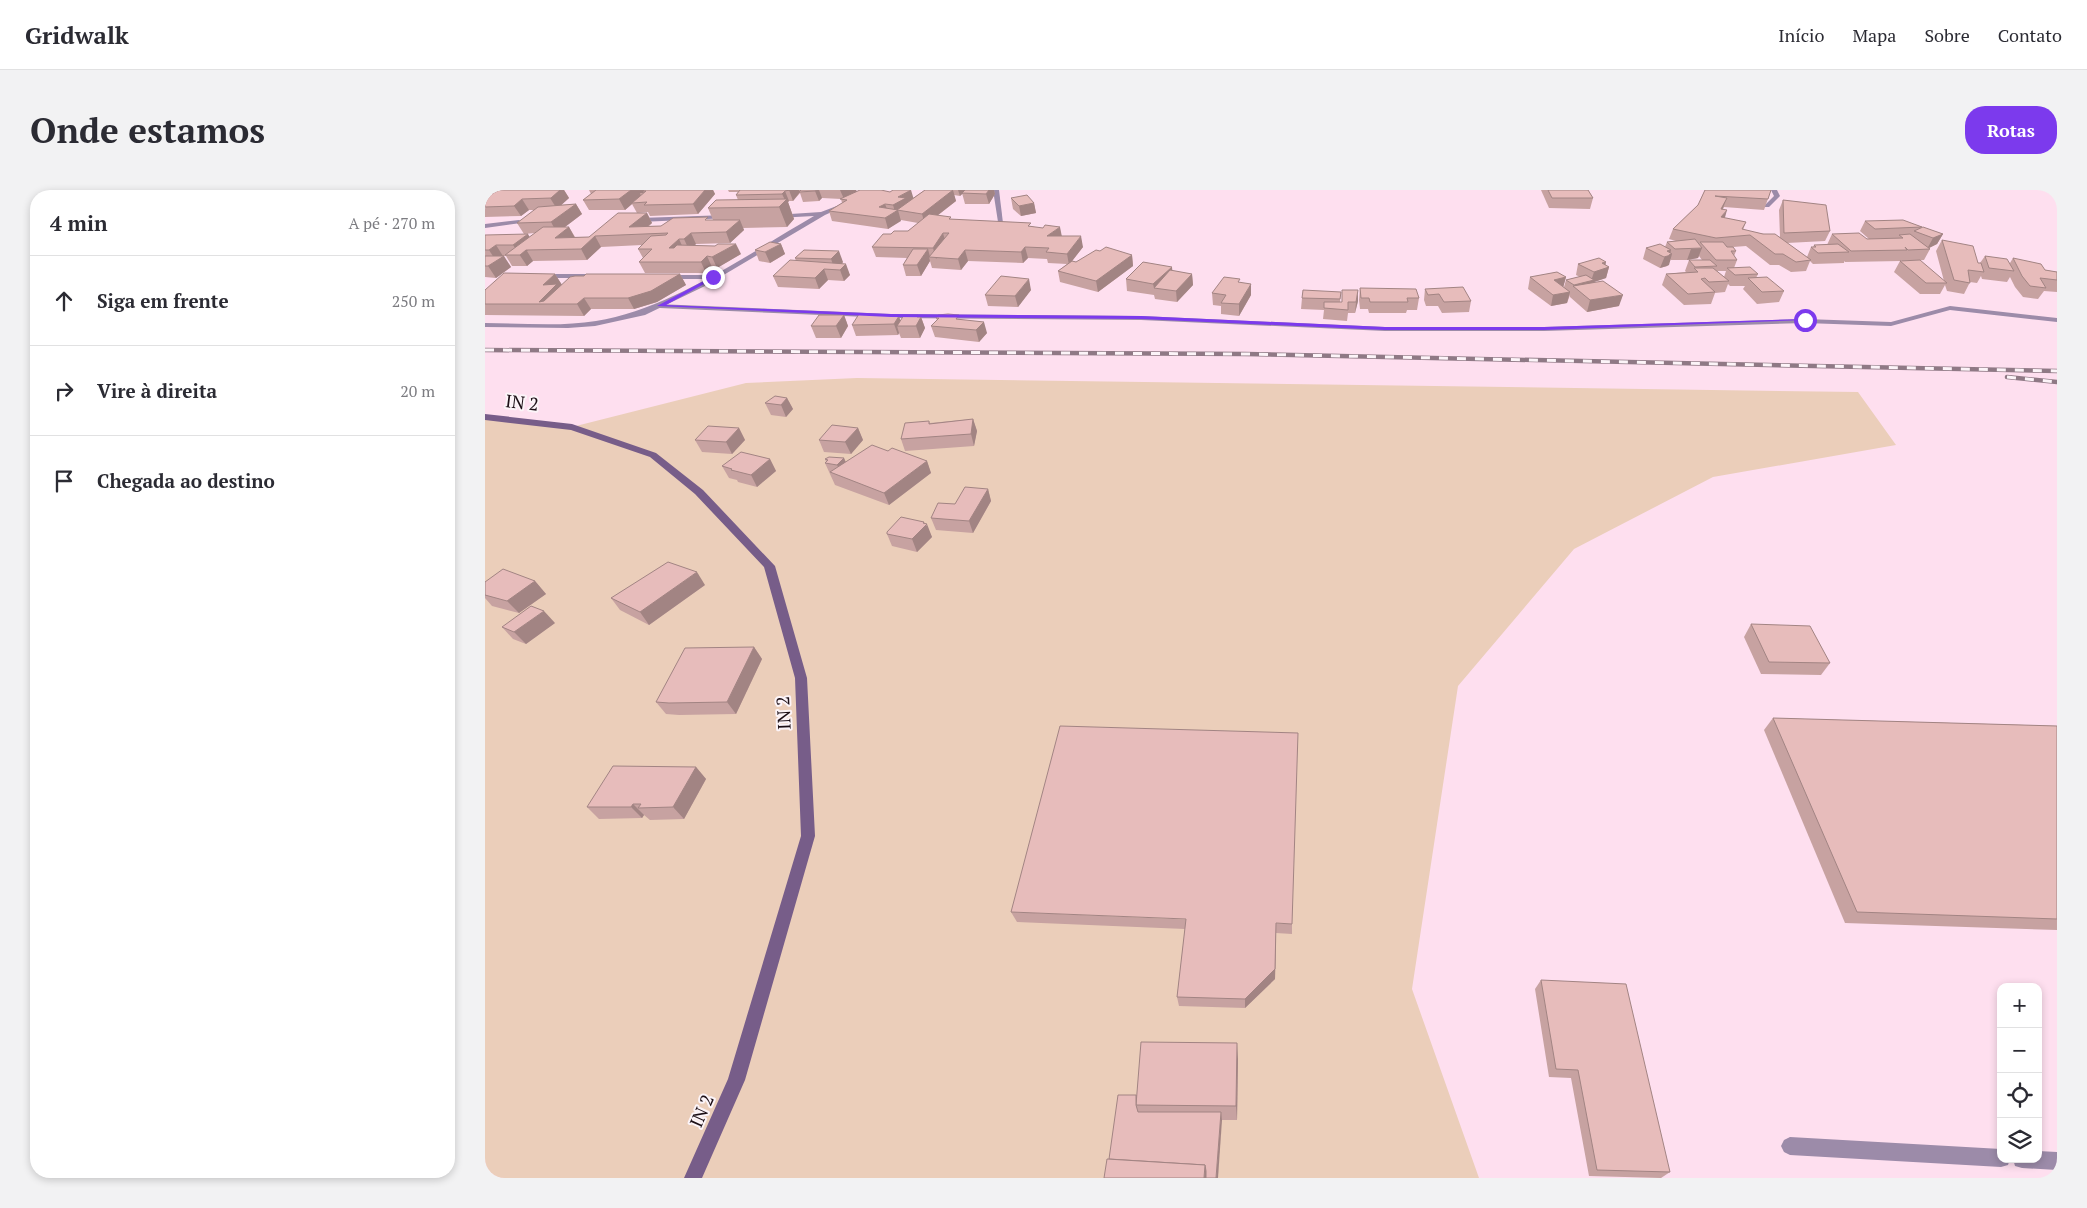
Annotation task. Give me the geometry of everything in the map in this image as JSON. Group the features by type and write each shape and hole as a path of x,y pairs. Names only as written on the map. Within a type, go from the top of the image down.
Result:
{"street":[{"path":"996,190 1001,222"},
{"path":"1767,206 1777,196 1774,190"},
{"path":"485,325 568,326 595,324 630,317 660,306 823,214 850,202"},
{"path":"765,216 823,214"},
{"path":"640,220 736,217"},
{"path":"485,226 519,222"},
{"path":"535,276 595,276"},
{"path":"654,277 713,277"},
{"path":"660,306 891,316 1141,318 1385,329 1544,329 1805,320 1891,324 1950,308 2057,320"},
{"name":"IN 2","path":"485,417 572,428 653,455 699,492 769,566 801,678 808,836 736,1080 693,1178"},
{"path":"1790,1146 1997,1158"},
{"path":"2042,1160 2057,1161"}],"shaded area":[{"path":"857,378 1858,392 1896,445 1713,477 1574,549 1458,686 1412,989 1479,1178 485,1178 485,417 572,427 746,383"}],"building":[{"path":"496,190 560,190 551,198 522,199 514,206 485,207 485,197"},
{"path":"596,190 631,190 619,199 583,200"},
{"path":"644,190 705,190 693,204 644,205 647,202 632,203 646,191"},
{"path":"740,190 790,190 782,194 736,195"},
{"path":"801,190 817,190 799,192"},
{"path":"860,190 890,192 893,190 911,190 898,197 906,198 893,205 885,204 879,207 898,210 885,218 829,211 847,200 840,199"},
{"path":"925,190 953,190 922,214 897,210"},
{"path":"965,190 989,190 986,194 962,193"},
{"path":"1548,190 1588,190 1593,198 1552,198"},
{"path":"1705,190 1771,190 1768,199 1715,196 1727,198 1721,209 1727,210 1721,217 1746,222 1742,229 1763,234 1775,234 1811,260 1796,262 1783,254 1775,254 1750,235 1716,238 1673,229 1698,205"},
{"path":"1027,195 1034,203 1019,206 1011,198"},
{"path":"787,199 779,207 708,208 716,200"},
{"path":"1783,200 1826,205 1830,231 1784,233"},
{"path":"576,204 551,222 517,223 538,207"},
{"path":"618,213 647,213 629,227 661,226 673,218 708,217 705,220 740,220 726,232 691,233 684,239 679,239 669,248 674,248 677,245 715,246 718,244 736,244 712,257 707,256 701,262 639,262 652,249 638,249 651,236 666,235 668,233 595,236 581,249 526,250 520,255 505,255 543,227 569,227 555,238 589,237"},
{"path":"929,214 951,217 949,219 1031,223 1028,226 1043,228 1045,225 1060,227 1047,236 1081,236 1067,254 1046,252 1049,248 1025,247 1021,252 965,250 958,259 929,257 949,233 943,233 933,248 872,247 883,234 891,234 894,231 908,231"},
{"path":"1903,220 1922,227 1875,229 1865,221"},
{"path":"1923,227 1943,234 1933,238 1914,231"},
{"path":"1859,233 1867,239 1903,238 1899,235 1910,234 1930,249 1908,250 1905,247 1907,250 1851,251 1832,234"},
{"path":"528,234 513,245 496,245 489,250 485,250 485,235"},
{"path":"1695,239 1702,248 1675,249 1667,242"},
{"path":"1942,240 1973,246 1978,263 1981,263 1984,272 1968,270 1970,283 1954,280"},
{"path":"770,242 781,244 765,252 755,250"},
{"path":"1700,242 1723,242 1727,247 1733,247 1736,251 1731,251 1737,260 1716,260"},
{"path":"1660,244 1671,250 1667,251 1672,254 1664,257 1646,248"},
{"path":"1838,244 1849,252 1818,253 1811,247 1816,247 1814,245"},
{"path":"1106,247 1132,255 1096,281 1058,271 1072,261 1076,262 1096,250 1100,251"},
{"path":"913,249 928,249 917,265 903,265"},
{"path":"804,250 839,251 831,259 795,258"},
{"path":"485,256 504,256 485,266"},
{"path":"1985,256 2007,259 2014,271 1989,268"},
{"path":"1599,258 1606,262 1602,263 1609,267 1594,272 1578,264"},
{"path":"2013,258 2041,264 2045,270 2057,272 2057,280 2040,278 2046,288 2030,286 2022,276"},
{"path":"790,260 846,264 840,270 824,269 815,278 773,276"},
{"path":"1689,260 1710,260 1717,266 1695,267"},
{"path":"1920,260 1947,283 1926,283 1900,261"},
{"path":"1143,262 1172,267 1153,284 1126,279"},
{"path":"1750,267 1758,274 1735,275 1727,268"},
{"path":"1694,268 1713,268 1729,281 1709,282 1705,278 1701,279 1715,292 1688,294 1666,274 1698,272"},
{"path":"1170,270 1192,274 1176,291 1154,288"},
{"path":"1557,272 1566,277 1554,280 1570,292 1553,295 1530,277"},
{"path":"504,273 555,274 543,285 557,284 539,302 544,301 570,277 575,276 584,276 586,274 680,274 651,291 628,298 584,298 577,304 485,304 485,290"},
{"path":"1586,275 1594,280 1574,285 1566,280"},
{"path":"1001,276 1029,279 1015,296 985,295"},
{"path":"1224,277 1240,279 1238,282 1251,284 1239,304 1221,303 1226,295 1212,293"},
{"path":"1767,277 1784,291 1762,292 1748,278"},
{"path":"1603,281 1623,295 1590,300 1573,286"},
{"path":"1463,287 1471,301 1444,302 1439,294 1428,295 1425,289"},
{"path":"1360,288 1416,289 1419,298 1407,298 1408,302 1370,302 1369,298 1361,298"},
{"path":"1303,290 1341,292 1340,299 1302,298"},
{"path":"1342,290 1358,290 1356,302 1348,302 1348,310 1324,308 1324,302 1342,302"},
{"path":"859,314 899,316 894,324 852,325"},
{"path":"819,315 844,315 836,326 811,326"},
{"path":"904,315 918,315 917,317 921,317 916,326 897,326"},
{"path":"938,315 959,315 956,319 984,322 976,330 931,326 939,318 936,318"},
{"path":"775,396 787,398 781,405 765,403"},
{"path":"973,419 971,434 901,439 905,423 929,421 929,424"},
{"path":"832,425 858,428 845,442 819,440"},
{"path":"708,426 739,428 726,442 695,440"},
{"path":"872,445 888,451 892,448 927,461 884,493 830,472"},
{"path":"741,452 770,459 751,475 722,466"},
{"path":"829,457 844,458 837,465 825,463 828,460 825,459"},
{"path":"965,487 988,489 969,521 931,518 938,503 955,504"},
{"path":"901,517 927,524 912,539 887,534"},
{"path":"668,562 697,572 640,612 611,598"},
{"path":"503,569 535,581 507,601 485,595 485,582"},
{"path":"531,606 544,611 514,632 502,627"},
{"path":"1751,624 1810,626 1830,663 1769,662"},
{"path":"754,647 727,702 656,702 685,648"},
{"path":"1773,718 2057,726 2057,919 1857,912"},
{"path":"1060,726 1298,733 1292,924 1276,923 1275,969 1245,999 1177,997 1186,919 1011,912"},
{"path":"613,766 696,767 673,807 638,808 641,804 633,804 631,807 587,807"},
{"path":"1541,980 1626,984 1670,1172 1597,1170 1578,1070 1556,1069"},
{"path":"1141,1042 1237,1043 1236,1106 1136,1105"},
{"path":"1118,1095 1136,1095 1138,1112 1221,1112 1216,1178 1206,1178 1205,1165 1109,1159"},
{"path":"1107,1159 1205,1165 1204,1178 1104,1178"}],"railway":[{"path":"485,350 1245,354 2057,371"},
{"path":"2007,377 2057,382"}],"route":[{"path":"713,277 660,306 891,316 1141,318 1385,329 1544,329 1805,320"}]}
